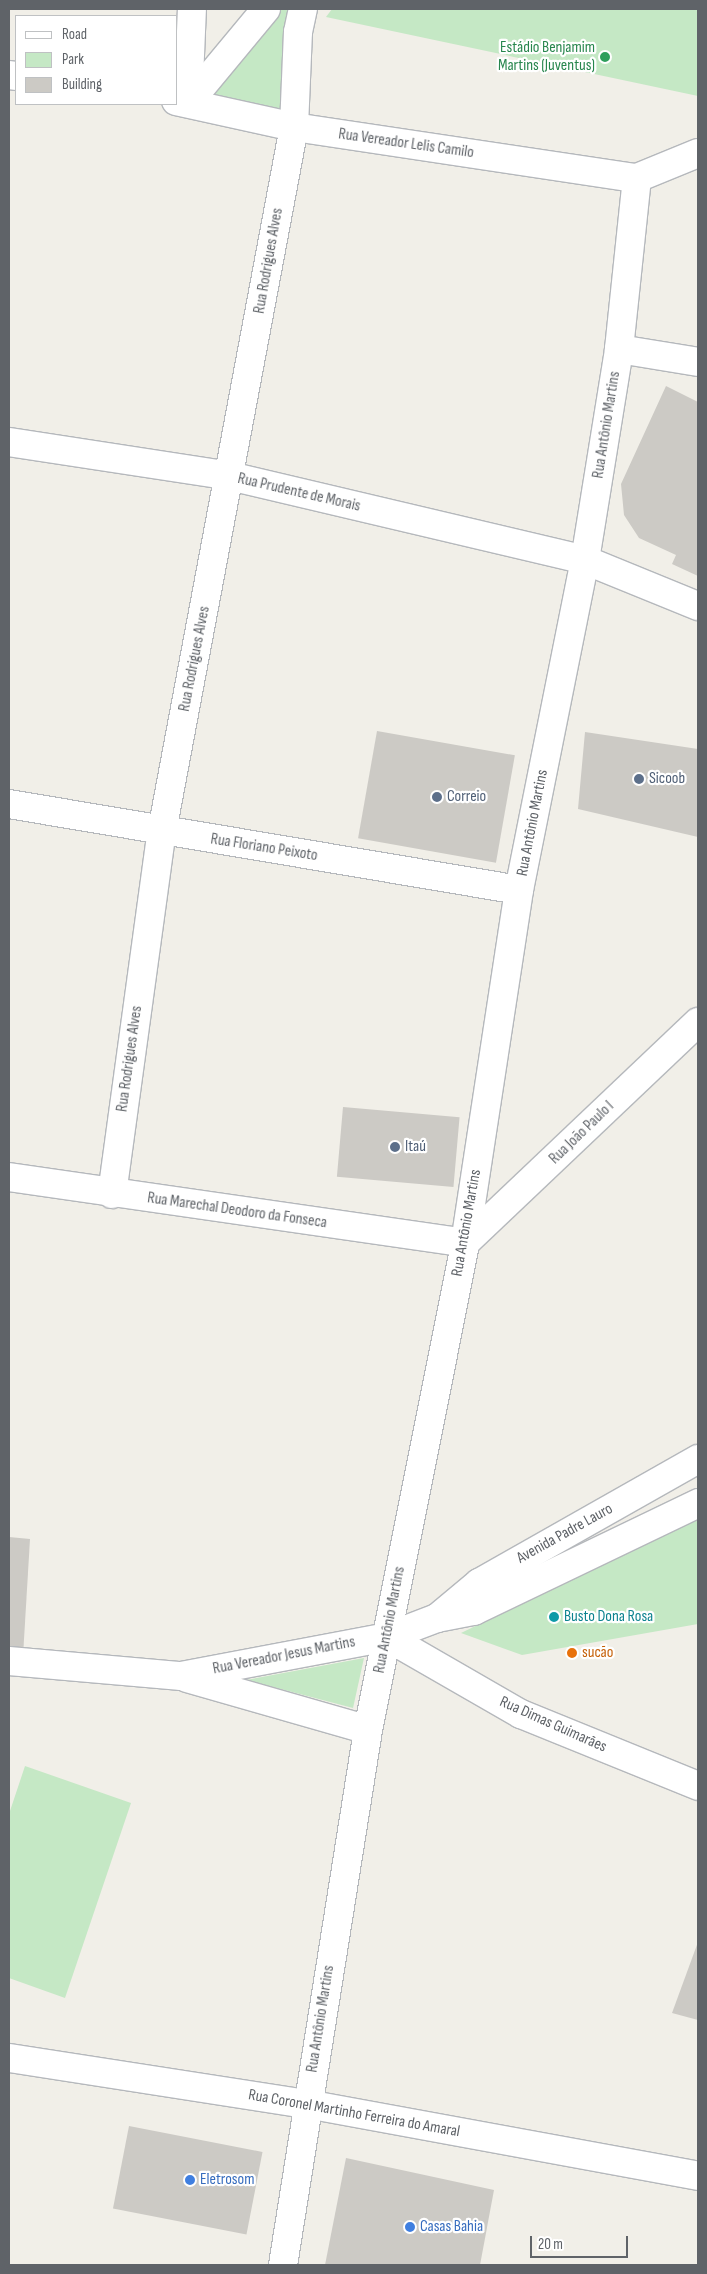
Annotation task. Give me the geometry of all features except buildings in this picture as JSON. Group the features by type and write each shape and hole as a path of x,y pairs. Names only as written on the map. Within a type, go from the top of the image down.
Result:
{"street":[{"path":"182,102 192,9"},
{"path":"182,102 266,9"},
{"name":"Rua Rodrigues Alves","path":"112,1194 162,831 294,127 298,32 302,9"},
{"name":"Rua Vereador Lelis Camilo","path":"182,102 294,127 637,178"},
{"path":"637,178 698,153"},
{"name":"Rua Antônio Martins","path":"283,2265 306,2104 368,1730 465,1244 520,890 585,560 619,349 637,178"},
{"path":"619,349 698,362"},
{"name":"Rua Prudente de Morais","path":"9,442 230,476 585,560 698,606"},
{"name":"Rua Floriano Peixoto","path":"9,804 520,890"},
{"name":"Rua João Paulo I","path":"465,1244 698,1022"},
{"name":"Rua Marechal Deodoro da Fonseca","path":"9,1177 112,1194 465,1244"},
{"name":"Avenida Padre Lauro","path":"437,1618 479,1582 698,1459"},
{"name":"Avenida Padre Lauro","path":"387,1637 437,1618 474,1611 698,1503"},
{"name":"Rua Vereador Jesus Martins","path":"181,1676 387,1637"},
{"name":"Rua Dimas Guimarães","path":"387,1637 521,1714 698,1786"},
{"name":"Rua Vereador Jesus Martins","path":"9,1661 181,1676 368,1730"},
{"name":"Rua Coronel Martinho Ferreira do Amaral","path":"9,2058 306,2104 698,2176"}],"green space":[{"path":"272,9 298,9 291,121 197,100"},
{"name":"Estádio Benjamim Martins (Juventus)","path":"332,9 698,9 698,96 326,17"},
{"path":"698,1518 698,1624 522,1655 461,1633"},
{"path":"364,1658 353,1708 246,1680"},
{"path":"25,1766 131,1803 65,1998 9,1978 9,1814"}],"place":[{"name":"Estádio Benjamim Martins (Juventus)","path":"605,57"},
{"name":"Sicoob","path":"639,779"},
{"name":"Correio","path":"437,797"},
{"name":"Itaú","path":"395,1147"},
{"name":"Busto Dona Rosa","path":"554,1617"},
{"name":"sucão","path":"572,1653"},
{"name":"Eletrosom","path":"190,2180"},
{"name":"Casas Bahia","path":"410,2227"}]}
